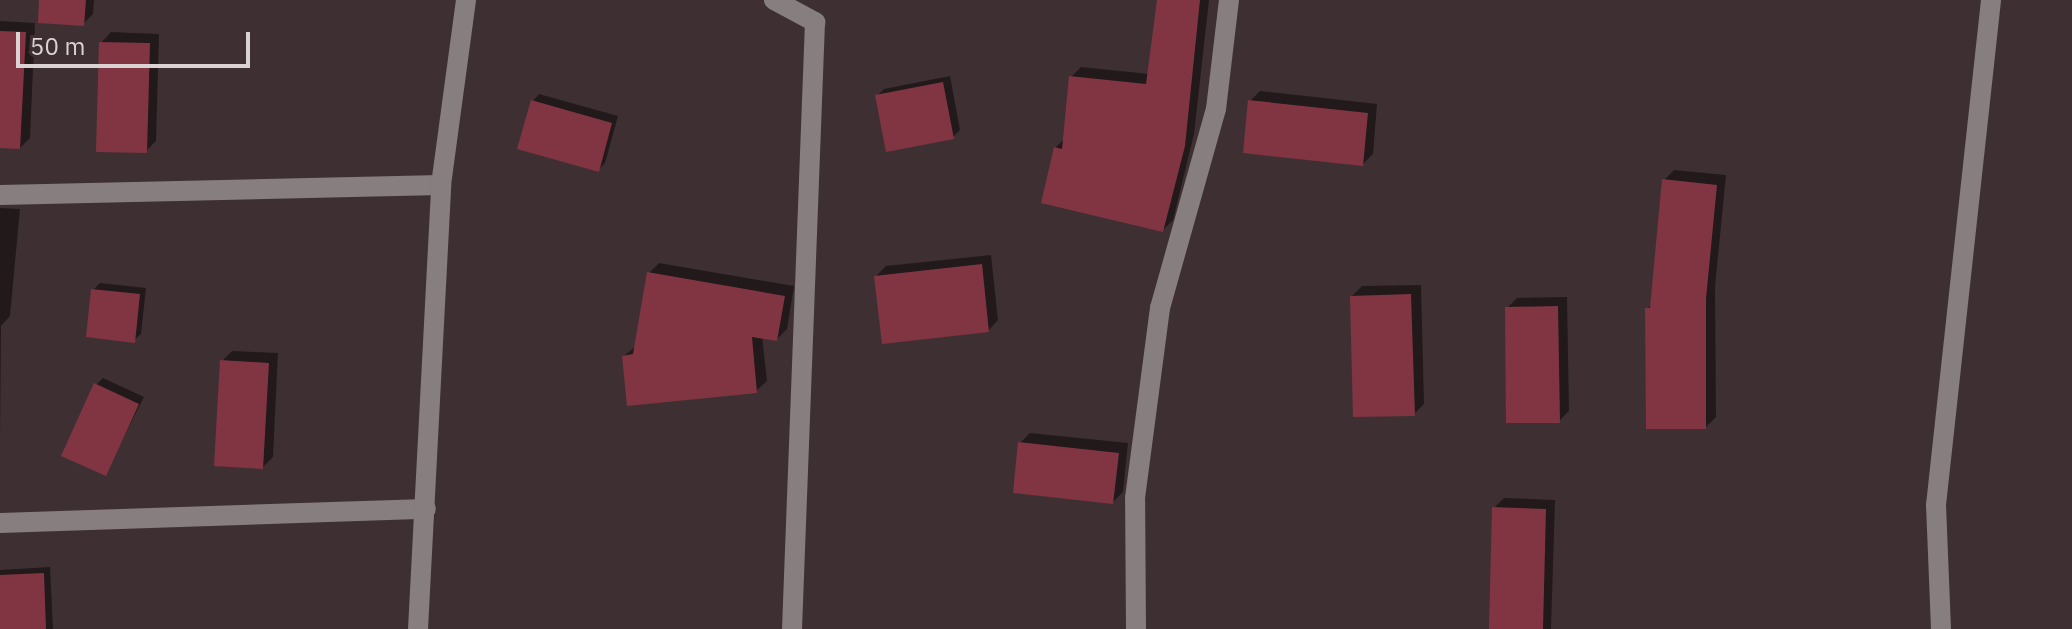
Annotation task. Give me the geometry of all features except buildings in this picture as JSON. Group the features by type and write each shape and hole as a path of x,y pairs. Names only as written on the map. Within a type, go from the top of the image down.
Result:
{"street":[{"path":"418,629 441,185 466,0"},
{"path":"774,0 815,22 792,629"},
{"path":"1136,629 1135,498 1160,308 1216,109 1229,0"},
{"path":"1941,629 1936,505 1991,0"},
{"path":"0,195 441,185"},
{"path":"0,523 426,509"}]}
